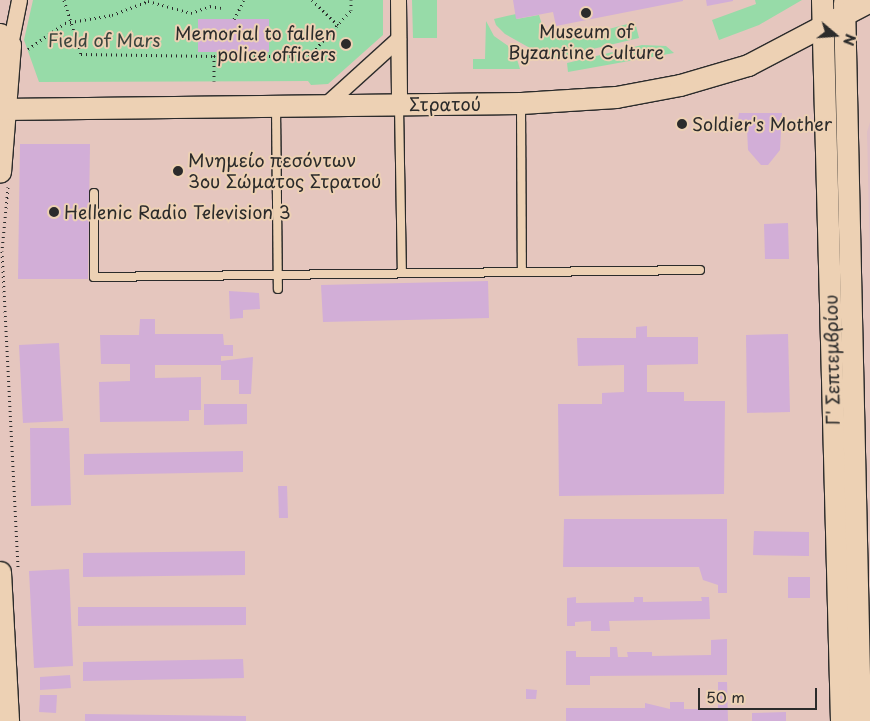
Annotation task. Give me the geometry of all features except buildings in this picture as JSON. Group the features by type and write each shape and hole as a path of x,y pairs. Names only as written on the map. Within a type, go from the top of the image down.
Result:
{"main road":[{"name":"Γ' Σεπτεμβρίου","path":"822,0 825,27 828,174 847,540 860,721"},
{"name":"Στρατού","path":"3,109 521,104 616,97 706,79 763,59 825,27 845,7 870,1"},
{"name":"Γ' Σεπτεμβρίου","path":"841,721 847,540 850,175 845,7"},
{"path":"4,175 3,109 13,43"},
{"path":"6,720 9,573"}],"street":[{"path":"13,43 19,0"},
{"path":"398,0 399,104"},
{"path":"324,106 398,39"}],"lane":[{"path":"399,104 402,272"},
{"path":"521,104 522,272"},
{"path":"276,107 278,289"},
{"path":"94,193 94,277 700,270"}],"path":[{"path":"64,0 69,21 81,54 309,56 351,10 351,0"},
{"path":"13,43 69,21 112,15 148,0 191,13 210,6 221,8"},
{"path":"312,0 338,25"},
{"path":"234,19 244,1"},
{"path":"214,54 214,81"},
{"path":"4,175 2,251 9,573"}],"shaded area":[{"path":"870,122 870,259 867,132"}],"green space":[{"name":"Field of Mars","path":"33,0 383,0 383,35 328,84 311,85 308,81 39,82 24,40"},
{"path":"412,0 437,0 437,38 413,38"},
{"path":"755,0 802,0 759,25 719,40 712,20 756,4"},
{"path":"516,14 517,19 539,15 545,34 575,38 635,22 639,38 555,58 546,57 505,34 496,25 494,19"},
{"path":"486,21 494,36 514,50 520,69 473,69 473,59 485,59"},
{"path":"642,45 666,46 674,53 568,72 567,63"}],"place":[{"name":"Museum of Byzantine Culture","path":"586,13"},
{"name":"Memorial to fallen police officers","path":"346,44"},
{"name":"Soldier's Mother","path":"682,124"},
{"name":"Μνημείο πεσόντων 3ου Σώματος Στρατού","path":"178,171"},
{"name":"Hellenic Radio Television 3","path":"54,212"}]}
